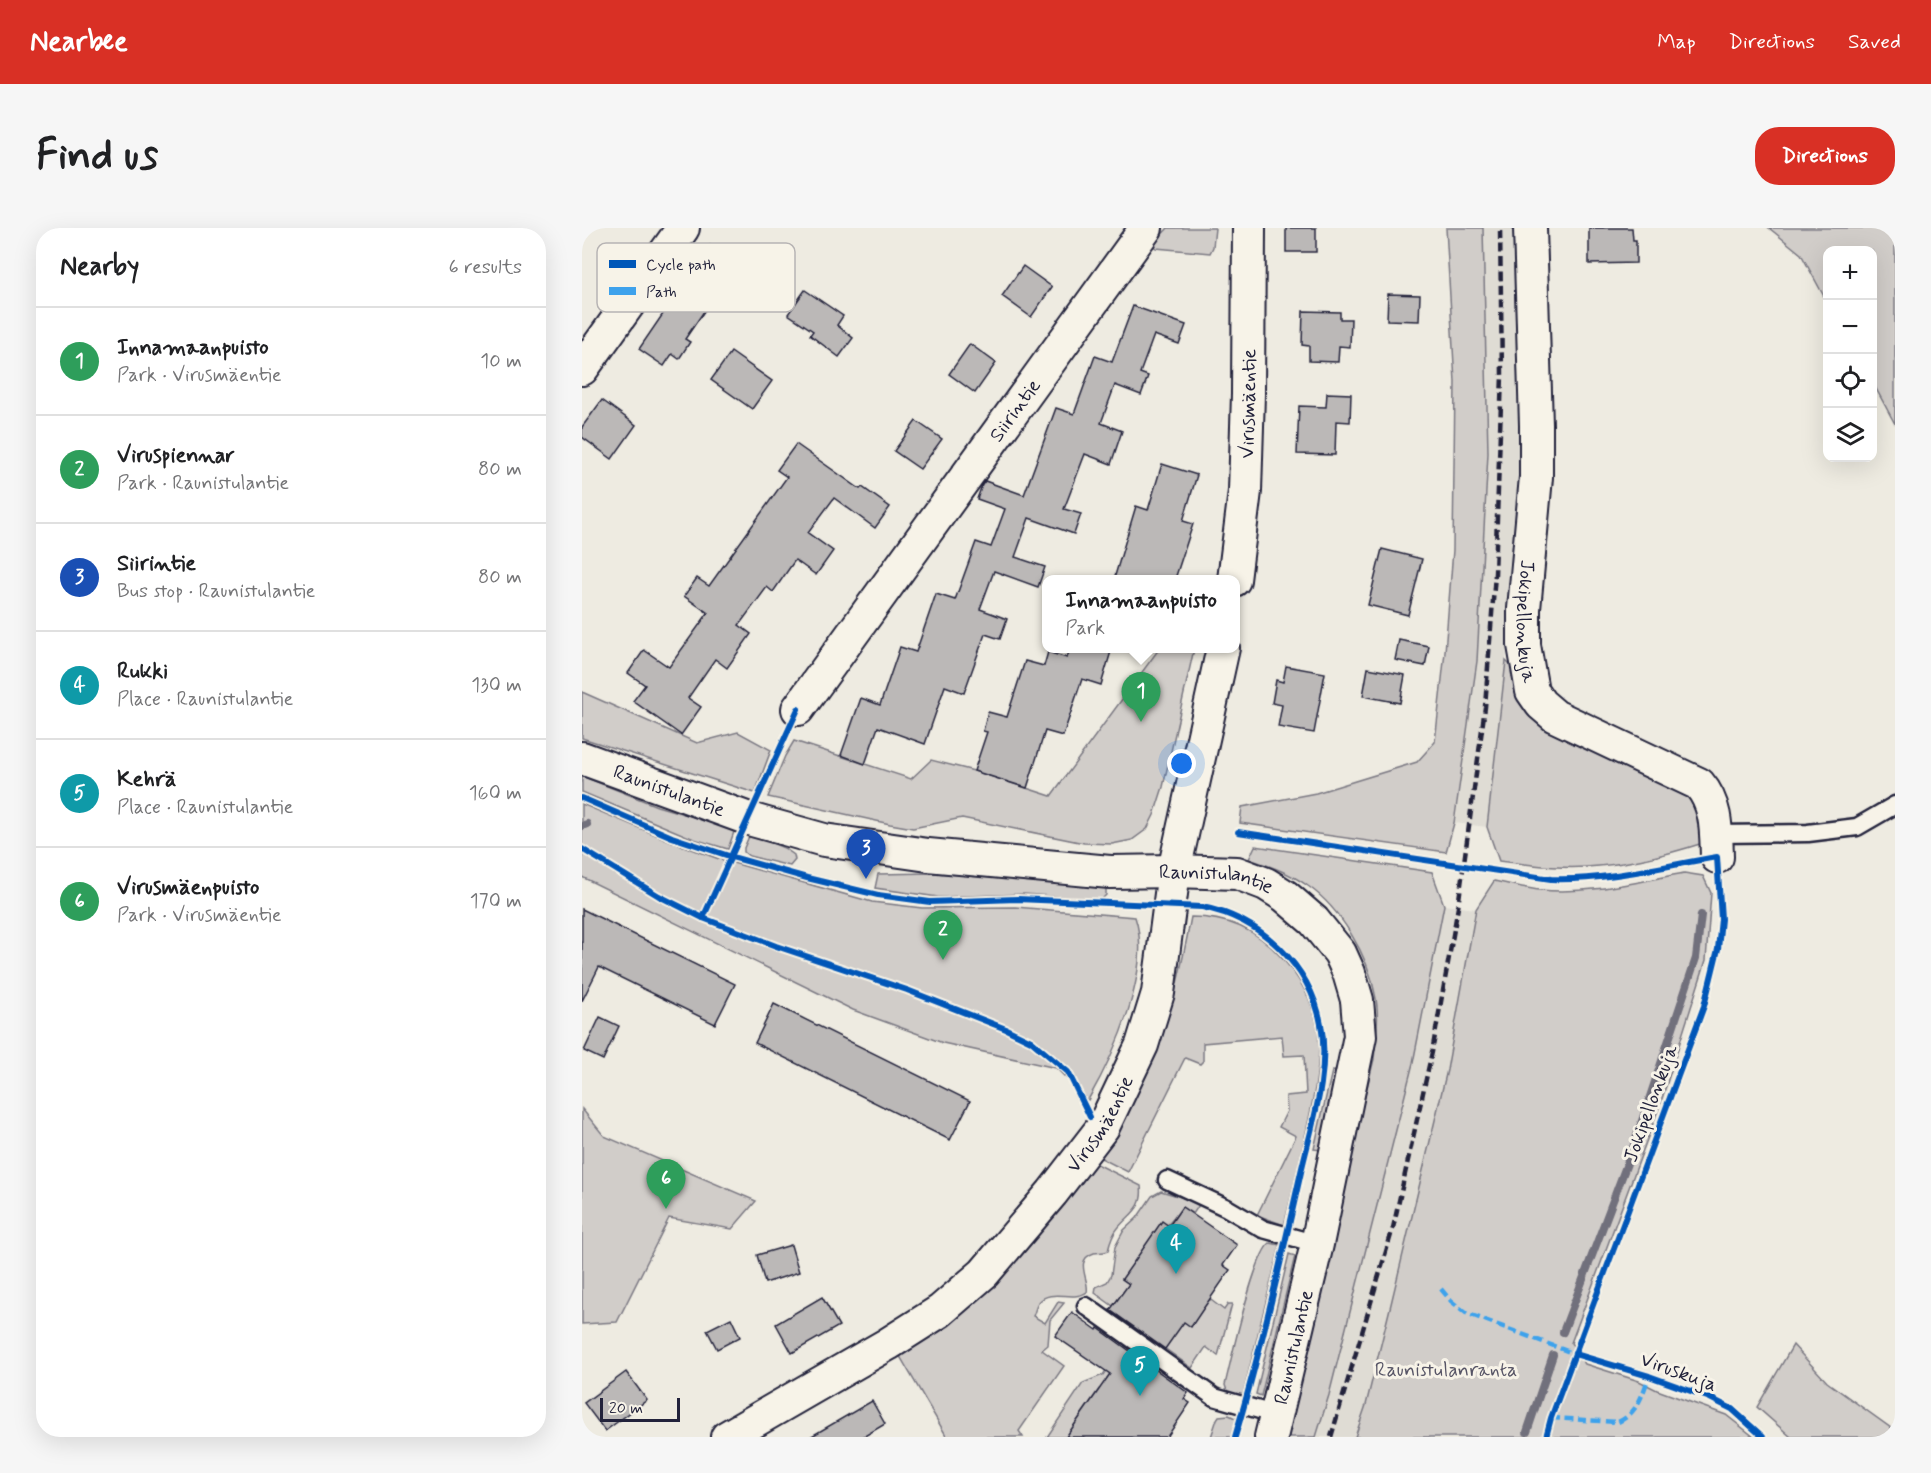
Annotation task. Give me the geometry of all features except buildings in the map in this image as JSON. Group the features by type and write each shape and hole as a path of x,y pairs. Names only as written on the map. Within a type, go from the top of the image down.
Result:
{"street":[{"path":"672,243 683,228"},
{"name":"Siirintie","path":"798,709 1146,228"},
{"name":"Virusmäentie","path":"1234,575 1245,491 1249,228"},
{"name":"Jokipellonkuja","path":"1530,228 1536,477 1524,609 1524,645 1532,691 1555,716 1699,784 1710,799 1715,814 1717,845"},
{"path":"582,369 623,312"},
{"name":"Virusmäentie","path":"727,1437 888,1344 940,1311 984,1273 1103,1127 1125,1085 1142,1045 1158,993 1174,871 1222,653"},
{"name":"Raunistulantie","path":"582,758 749,819 824,840 928,855 1098,871 1237,873 1266,884 1285,896 1314,921 1340,953 1349,973 1357,1000 1360,1036 1317,1244 1274,1426"}],"lane":[{"path":"1717,845 1857,827 1895,805"},
{"path":"1167,1180 1263,1228 1317,1244"},
{"path":"1086,1306 1214,1397 1274,1426"}],"shaded area":[{"path":"1483,228 1515,228 1520,449 1506,661 1487,827 1455,823 1477,661 1488,453"},
{"path":"1444,905 1476,909 1447,1070 1391,1304 1366,1405 1355,1437 1316,1437 1329,1395 1413,1063"}],"green space":[{"path":"1168,228 1215,228 1210,253 1156,248 1152,245"},
{"path":"1446,228 1483,228 1488,453 1477,661 1454,823 1446,852 1240,823 1242,807 1316,793 1417,762 1435,742 1453,550 1455,382"},
{"path":"1769,228 1895,228 1895,424 1877,390 1877,246 1823,246 1823,295 1801,254"},
{"path":"1156,653 1193,653 1163,787 1154,815 1147,829 1132,840 1112,844 1084,843 962,818 913,828 768,797 785,756 794,741 911,779 931,760 974,771 1051,796"},
{"path":"1506,661 1516,671 1692,791 1705,812 1703,843 1645,859 1601,866 1542,866 1499,861 1487,827"},
{"path":"582,692 697,743 738,732 771,750 755,793 582,738"},
{"path":"582,776 657,806 735,829 728,849 694,839 582,792"},
{"path":"582,804 719,859 872,902 922,908 1015,907 1135,917 1139,938 1139,961 1135,986 1119,1036 1088,1100 1056,1068 943,1043 853,1010 582,877"},
{"path":"750,834 784,848 794,855 795,860 790,866 749,856 744,852 744,848"},
{"path":"1255,846 1432,872 1444,905 1413,1063 1329,1395 1316,1437 1281,1437 1374,1059 1377,1010 1366,964 1359,948 1341,920 1320,895 1301,881 1280,870 1249,859"},
{"path":"934,873 1106,885 1106,895 1101,900 1025,894 938,897 875,888 878,874"},
{"name":"Raunistulanranta","path":"1684,873 1703,876 1711,893 1706,960 1661,1102 1571,1343 1585,1364 1639,1381 1657,1390 1726,1415 1754,1437 1355,1437 1366,1405 1447,1070 1476,909 1494,881 1540,890 1576,891 1612,887"},
{"path":"1191,917 1228,922 1251,932 1280,956 1297,977 1309,998 1318,1040 1316,1084 1284,1225 1257,1215 1296,1136 1279,1127 1287,1111 1286,1096 1306,1094 1304,1055 1284,1056 1282,1036 1203,1043 1203,1061 1200,1064 1185,1058 1128,1172 1097,1156 1124,1115 1149,1069 1165,1027"},
{"path":"1332,1071 1339,1072 1321,1150 1314,1149"},
{"path":"582,1109 604,1136 756,1201 732,1229 669,1218 617,1322 582,1324"},
{"path":"1093,1162 1141,1186 1141,1194 1135,1210 1114,1233 1108,1251 1094,1253 1084,1260 1087,1292 1076,1296 1049,1296 1037,1305 1033,1316 1045,1323 1058,1302 1064,1303 1050,1320 1048,1345 1042,1350 1064,1366 1019,1431 1023,1437 947,1437 898,1353"},
{"path":"1161,1191 1194,1201 1199,1205 1193,1214 1182,1207 1168,1226 1136,1260 1122,1279 1129,1284 1113,1306 1095,1293 1096,1287 1107,1282 1111,1275 1115,1247 1124,1230 1137,1218 1152,1196"},
{"path":"1270,1243 1280,1245 1243,1394 1236,1395 1227,1391 1225,1385 1250,1286 1257,1266"},
{"path":"1289,1254 1295,1256 1261,1396 1256,1394"},
{"path":"1203,1294 1224,1310 1228,1304 1232,1304 1218,1356 1206,1347 1192,1368 1135,1327"},
{"path":"1793,1345 1827,1382 1895,1431 1895,1437 1791,1437 1757,1407"},
{"path":"1122,1347 1132,1347 1156,1362 1152,1368 1121,1358 1107,1378 1114,1382 1099,1389 1066,1437 1047,1437 1083,1383 1103,1375"},
{"path":"1229,1415 1237,1419 1231,1437 1211,1437 1219,1416"}],"waterway":[{"path":"582,826 587,824"},
{"path":"1563,1332 1634,1145 1696,958 1701,915"},
{"path":"1527,1432 1553,1355"}],"railway":[{"path":"1331,1437 1393,1228 1432,1052 1458,907 1485,707 1495,574 1502,375 1500,228"}],"marked path":[{"path":"1441,1289 1466,1313 1575,1354"},
{"path":"1551,1418 1618,1422 1635,1409 1649,1376"}],"cycle path":[{"path":"703,918 798,709"},
{"path":"582,798 672,837 732,857 878,895 930,902 1017,899 1202,907 1244,922 1262,933 1279,948 1294,964 1315,1002 1323,1042 1322,1080 1278,1272 1235,1437"},
{"path":"1238,832 1551,879 1593,878 1717,857 1721,919 1718,949 1704,1006 1551,1418 1546,1437"},
{"path":"582,849 659,896 703,918 776,946 907,990 1031,1041 1068,1072 1090,1117"},
{"name":"Viruskuja","path":"1575,1354 1649,1376 1710,1398 1732,1409 1763,1437"}],"place":[{"name":"Innamaanpuisto","path":"1141,722"},
{"name":"Siirintie","path":"866,879"},
{"name":"Viruspiennar","path":"943,960"},
{"name":"Virusmäenpuisto","path":"666,1209"},
{"name":"Rukki","path":"1176,1274"},
{"name":"Kehrä","path":"1140,1396"}]}
